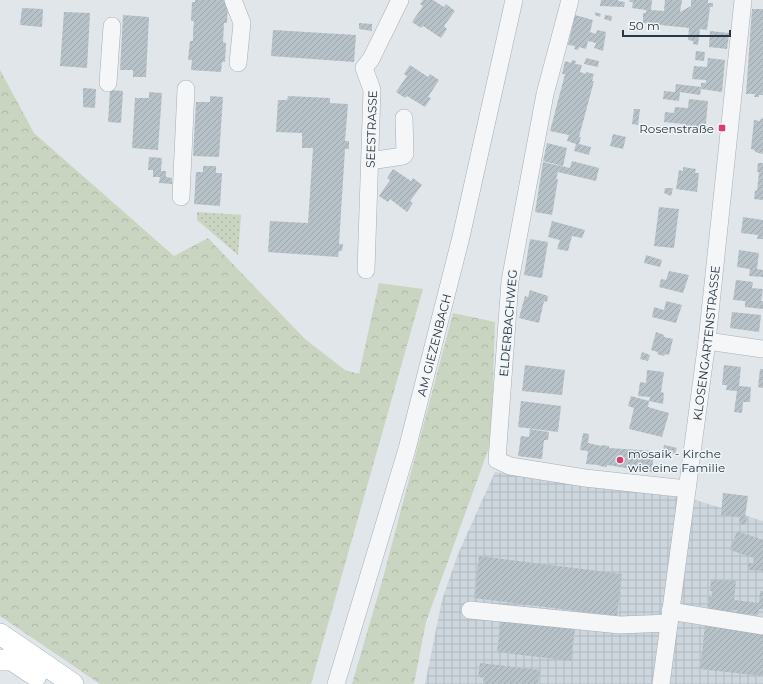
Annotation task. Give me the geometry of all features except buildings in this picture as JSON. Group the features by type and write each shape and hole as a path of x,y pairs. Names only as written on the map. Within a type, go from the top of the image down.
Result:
{"main road":[{"path":"0,634 73,684"},
{"path":"0,660 12,660 48,684"},
{"path":"0,668 23,684"}],"street":[{"path":"233,0 242,23 238,63"},
{"name":"SEESTRASSE","path":"366,270 372,90 364,68 371,59 400,0"},
{"name":"AM GIEZENBACH","path":"336,684 409,441 461,237 514,0"},
{"name":"ELDERBACHWEG","path":"570,0 545,94 510,281 497,460 510,466 585,478 687,489"},
{"name":"KLOSENGARTENSTRASSE","path":"660,684 707,341 743,0"},
{"path":"108,83 112,26"},
{"path":"181,197 186,89"},
{"path":"370,161 403,156 404,118"},
{"path":"707,341 763,349"},
{"path":"470,610 620,625 669,617 763,626"}],"shaded area":[{"path":"495,472 673,493 763,521 763,684 425,684 442,600 458,554"}],"green space":[{"path":"0,70 34,133 174,256 208,238 305,339 345,370 359,374 379,283 423,289 311,684 100,684 0,616"},
{"path":"197,212 241,215 238,255 197,220"},
{"path":"453,313 495,322 491,442 426,622 414,684 352,684 383,578"}],"place":[{"name":"Rosenstraße","path":"722,128"},
{"name":"mosaik - Kirche wie eine Familie","path":"620,460"}]}
